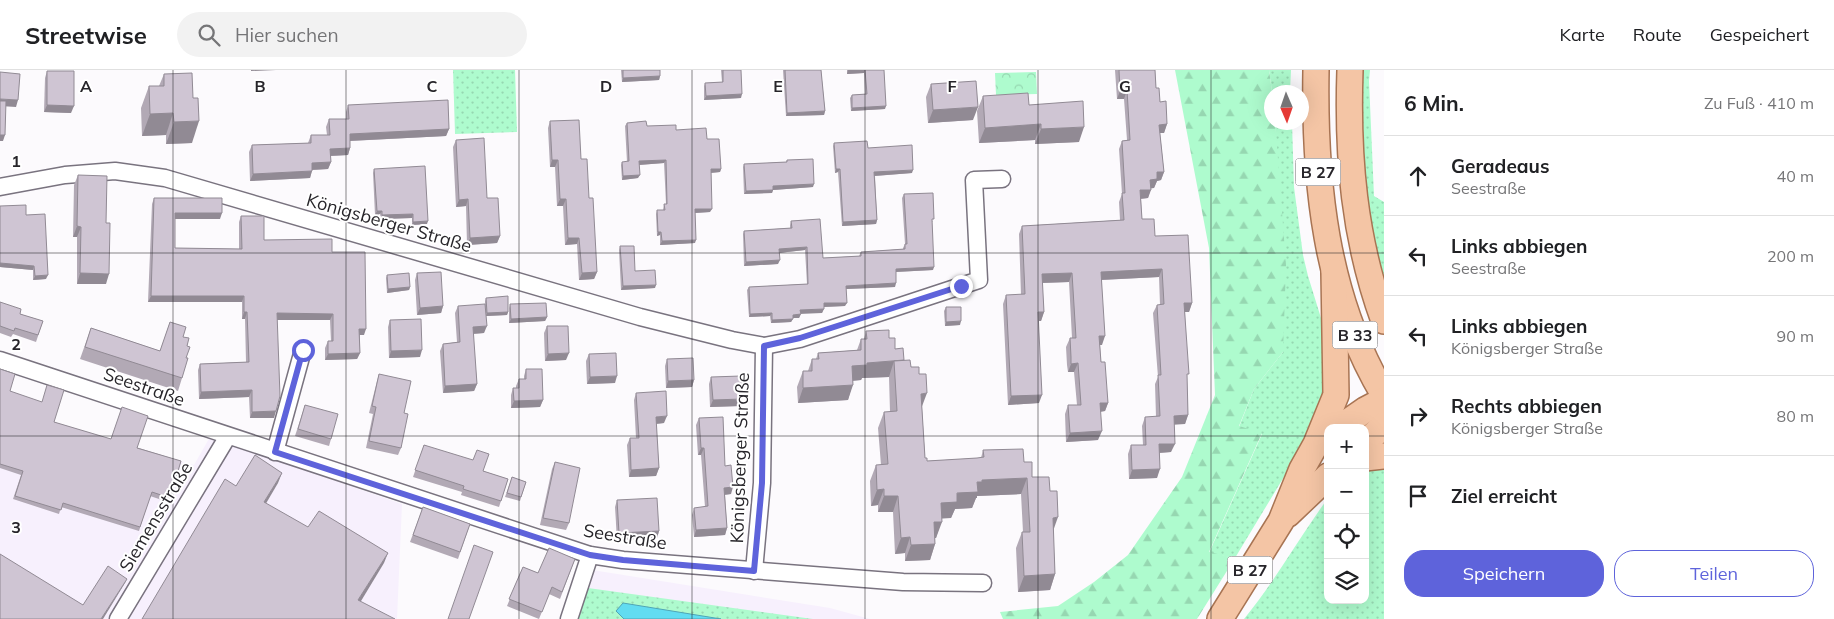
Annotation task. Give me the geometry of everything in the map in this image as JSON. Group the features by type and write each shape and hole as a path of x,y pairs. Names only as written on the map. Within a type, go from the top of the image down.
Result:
{"main road":[{"name":"B 27","path":"1220,619 1281,521 1302,469 1322,439 1336,395 1334,272 1319,180 1315,127 1316,70"},
{"name":"B 27","path":"1350,70 1350,161 1359,233 1372,289 1384,321"},
{"name":"B 33","path":"1334,272 1354,334 1384,395"},
{"path":"1345,424 1384,400"},
{"path":"1369,439 1384,425"},
{"path":"1369,458 1384,456"},
{"name":"B 27","path":"1281,521 1324,481"}],"street":[{"name":"Königsberger Straße","path":"0,187 65,174 115,171 165,178 640,317 764,346 800,338 979,280 974,180 1002,179"},
{"name":"Königsberger Straße","path":"754,571 762,483 764,346"},
{"path":"275,452 303,350"},
{"name":"Seestraße","path":"0,360 590,555 623,560 903,582 983,583"},
{"name":"Siemensstraße","path":"118,619 228,436"},
{"path":"569,619 590,555"}],"shaded area":[{"path":"0,411 194,465 210,437 402,504 397,619 0,619"},
{"path":"586,569 830,608 870,619 568,619"}],"green space":[{"path":"453,70 515,70 517,132 455,134"},
{"path":"1175,70 1269,70 1271,85 1264,85 1264,130 1276,130 1276,133 1286,265 1283,352 1254,389 1239,426 1262,433 1209,552 1235,558 1197,619 1003,619 1000,612 1058,606 1094,582 1128,555 1182,477 1215,395 1209,248"},
{"path":"1269,70 1291,70 1290,85 1271,85"},
{"path":"1357,70 1370,70 1374,196 1384,202 1384,299 1366,232"},
{"path":"1036,72 1037,94 996,95 995,73"},
{"path":"1275,130 1292,130 1294,187 1303,255 1325,331 1326,396 1314,427 1235,558 1209,553 1262,434 1239,427 1254,389 1283,352"},
{"path":"1384,462 1384,619 1244,619 1266,590 1324,504 1324,604 1369,604 1369,466"},
{"path":"588,588 813,619 577,619"}],"water":[{"path":"623,603 721,619 624,619 616,611"}],"building":[{"path":"623,70 660,70 660,76 623,78"},
{"path":"723,70 741,70 742,94 706,96 705,83 723,82"},
{"path":"785,70 821,70 825,111 787,113"},
{"path":"865,70 884,70 886,106 852,108 852,95 867,94"},
{"path":"1119,70 1155,70 1156,88 1159,88 1160,102 1166,101 1167,124 1159,125 1164,172 1157,172 1157,179 1150,180 1151,190 1140,190 1142,219 1154,219 1155,236 1188,235 1192,303 1184,303 1189,374 1187,374 1188,415 1174,416 1175,444 1159,444 1160,469 1132,470 1131,445 1146,445 1145,417 1160,416 1158,375 1161,375 1157,305 1164,304 1162,269 1101,272 1105,336 1099,336 1101,362 1105,362 1108,403 1100,403 1102,431 1070,433 1068,405 1081,405 1078,363 1071,364 1070,338 1076,338 1072,273 1042,274 1044,312 1038,312 1042,395 1011,396 1006,295 1025,294 1022,226 1124,220 1122,193 1125,193 1122,141 1130,140 1127,90 1120,91"},
{"path":"47,71 74,71 74,106 47,105"},
{"path":"0,72 20,74 18,100 0,99"},
{"path":"192,73 193,98 198,98 199,121 174,122 173,113 150,114 149,86 164,86 164,74"},
{"path":"976,81 978,107 933,110 931,84"},
{"path":"1028,93 1029,105 1083,101 1084,127 1041,129 1041,124 985,128 983,96"},
{"path":"448,100 449,129 350,134 350,148 330,149 331,162 312,163 312,171 253,174 252,145 311,143 311,135 330,135 329,119 349,119 348,105"},
{"path":"0,101 6,101 5,135 0,135"},
{"path":"579,120 581,159 587,159 589,198 593,198 597,272 582,273 579,238 568,238 566,199 560,199 558,160 552,160 550,121"},
{"path":"646,121 647,126 676,125 676,130 706,128 707,139 719,139 721,169 711,169 712,209 695,209 696,240 662,241 661,232 658,232 657,210 665,210 664,204 667,204 666,160 639,161 640,175 623,176 622,162 629,161 627,123"},
{"path":"484,138 487,198 498,198 500,236 470,238 468,199 459,200 456,140"},
{"path":"867,141 868,148 912,145 913,170 874,172 877,220 843,222 840,169 836,169 834,143"},
{"path":"813,159 814,184 773,186 773,190 746,191 744,164"},
{"path":"425,166 428,221 413,222 413,214 382,215 382,211 377,211 374,169"},
{"path":"78,175 107,176 106,223 110,223 109,274 80,273 81,227 77,226"},
{"path":"933,193 934,267 896,269 896,283 846,286 847,303 824,303 824,309 800,310 801,314 793,315 793,319 772,320 772,313 750,314 749,287 808,284 807,247 779,249 780,260 746,262 744,231 792,228 791,221 820,219 823,258 861,256 861,252 905,249 905,244 907,244 904,194"},
{"path":"154,198 222,198 222,213 175,213 175,248 242,249 241,216 264,216 264,240 332,239 332,252 365,252 366,329 359,329 360,353 328,354 328,341 333,341 333,314 277,313 280,396 276,411 252,412 252,390 201,392 200,364 249,362 247,312 244,312 244,296 151,296"},
{"path":"26,205 26,215 45,214 48,275 35,276 34,266 0,263 0,206"},
{"path":"620,246 634,246 635,271 655,270 656,285 623,286"},
{"path":"441,272 443,306 420,308 417,273"},
{"path":"409,273 410,287 388,289 387,275"},
{"path":"508,296 508,312 487,313 486,298"},
{"path":"0,302 21,309 20,314 43,321 38,335 15,328 14,331 0,326"},
{"path":"546,303 547,317 511,319 510,304"},
{"path":"485,304 487,326 473,327 477,384 445,386 443,344 460,342 458,306"},
{"path":"946,307 961,307 961,321 946,322"},
{"path":"421,319 422,350 391,351 390,320"},
{"path":"170,322 186,327 183,337 189,338 187,346 190,347 182,378 85,347 91,328 160,351"},
{"path":"547,326 568,326 569,353 548,354"},
{"path":"889,330 889,338 895,338 895,349 903,348 904,360 852,366 853,385 803,388 803,371 812,371 812,359 819,359 818,353 861,350 861,339 867,339 866,331"},
{"path":"616,353 617,376 590,377 589,354"},
{"path":"693,358 694,380 668,381 667,359"},
{"path":"910,360 911,367 919,367 919,374 926,374 927,393 921,394 925,458 927,458 927,461 984,457 983,450 1023,449 1024,462 1032,462 1032,477 1049,477 1050,491 1057,491 1058,517 1053,518 1055,574 1024,576 1022,532 1030,532 1027,478 982,480 982,482 977,482 978,492 957,493 957,502 941,503 942,522 934,522 935,544 911,545 910,537 901,538 898,496 884,496 884,489 877,490 876,465 888,464 884,412 897,411 894,361"},
{"path":"0,369 15,374 10,391 42,402 47,385 64,390 54,422 111,439 122,407 148,416 137,448 181,461 170,498 152,492 140,527 63,503 61,510 15,496 23,471 0,464"},
{"path":"526,369 542,369 543,400 514,401 513,388 519,388 519,379 526,379"},
{"path":"379,374 411,381 404,413 408,414 401,448 369,441 376,407 372,406"},
{"path":"741,376 742,399 713,400 711,377"},
{"path":"666,391 667,416 656,417 659,468 631,470 630,438 639,438 636,393"},
{"path":"305,405 338,414 331,439 298,429"},
{"path":"723,417 725,466 731,465 733,487 724,488 727,528 696,530 694,508 708,506 704,448 701,448 699,418"},
{"path":"424,445 473,460 477,450 489,454 483,471 508,479 501,501 463,489 464,486 415,470"},
{"path":"255,455 282,473 264,502 308,527 319,511 388,553 358,600 395,619 142,619 225,479 236,486"},
{"path":"555,462 580,468 569,523 543,518"},
{"path":"512,477 526,482 521,497 507,493"},
{"path":"657,498 659,531 619,533 617,500"},
{"path":"423,507 470,524 460,552 413,535"},
{"path":"474,545 493,552 469,619 448,619"},
{"path":"549,548 575,559 562,592 552,587 542,612 509,599 523,567 538,573"},
{"path":"0,554 83,605 108,566 127,579 101,619 0,619"}],"route":[{"path":"303,350 275,452 590,555 623,560 754,571 762,483 764,346 800,338 961,286"}]}
